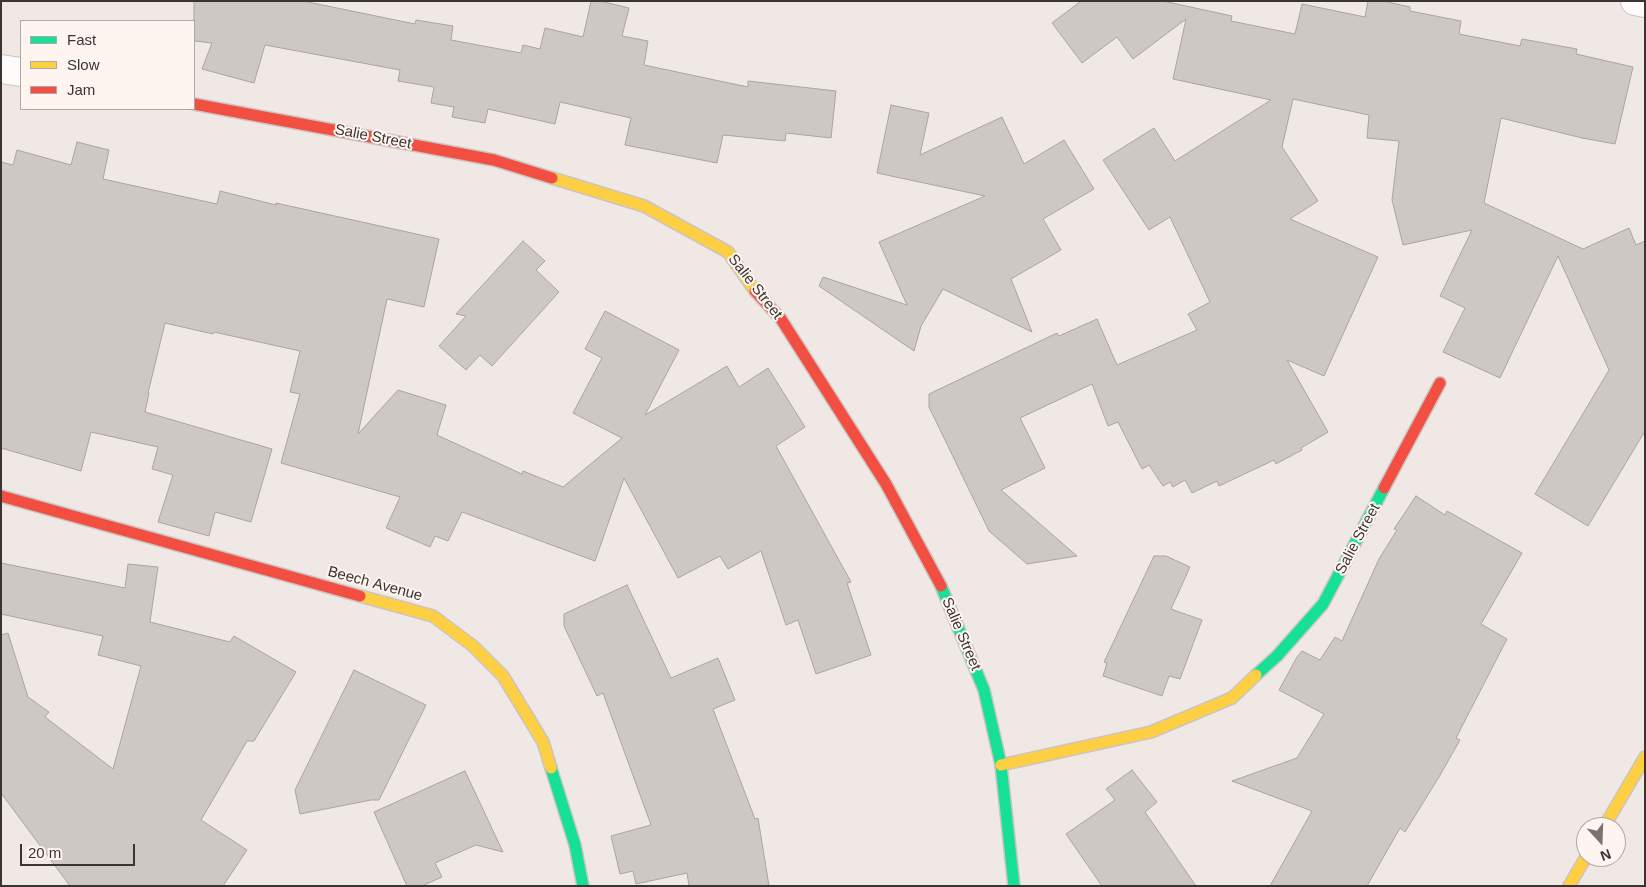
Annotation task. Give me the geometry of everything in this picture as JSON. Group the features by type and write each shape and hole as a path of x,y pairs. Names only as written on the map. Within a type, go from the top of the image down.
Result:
{"street":[{"path":"1635,1 1645,3"},
{"path":"1,68 20,72"},
{"name":"Salie Street","path":"195,104 494,160 644,206 728,252 750,286 781,319 886,484 938,580 984,690 1001,764 1014,886"},
{"name":"Salie Street","path":"1001,764 1151,732 1232,698 1277,656 1323,604 1440,383"},
{"name":"Beech Avenue","path":"1,496 433,616 474,646 504,676 543,742 575,845 582,886"},
{"path":"1610,817 1645,757"},
{"path":"1569,886 1580,867"}],"building":[{"path":"194,1 303,1 415,24 416,20 453,26 451,40 521,53 523,45 540,49 545,28 583,37 591,1 600,1 629,8 622,36 648,41 644,65 748,87 748,81 836,91 831,138 786,133 785,141 723,135 717,163 625,145 631,118 560,102 555,124 488,109 485,123 452,117 454,107 431,103 434,87 398,81 400,70 265,45 254,83 202,69 212,43 195,41"},
{"path":"1081,1 1163,1 1232,16 1231,21 1295,34 1302,4 1365,17 1368,1 1383,1 1410,7 1410,11 1461,21 1459,34 1520,46 1522,39 1577,49 1576,54 1633,67 1615,144 1501,118 1484,203 1583,249 1629,228 1636,245 1645,241 1645,431 1588,526 1535,494 1609,370 1558,256 1500,378 1443,352 1465,308 1440,296 1472,230 1403,245 1392,200 1399,141 1367,138 1369,115 1293,99 1282,147 1318,201 1290,219 1378,257 1324,376 1287,360 1328,432 1301,448 1302,450 1276,464 1274,460 1219,486 1217,481 1192,493 1185,480 1173,487 1170,482 1163,486 1149,465 1142,469 1118,422 1108,426 1092,384 1020,418 1045,468 1001,490 1077,556 1027,564 989,531 929,407 929,394 1057,333 1059,336 1097,319 1117,365 1197,330 1188,314 1210,302 1170,217 1149,230 1103,160 1154,128 1175,161 1271,100 1173,79 1186,19 1133,59 1117,37 1082,63 1052,23"},
{"path":"891,105 929,113 920,155 1002,117 1024,164 1064,140 1094,189 1043,219 1061,250 1011,279 1032,332 943,289 921,326 914,351 819,286 823,277 907,305 879,242 985,196 877,173"},
{"path":"77,142 109,150 103,179 217,204 220,191 276,205 276,203 439,239 424,307 387,299 358,434 398,390 446,405 437,435 522,474 523,471 563,487 622,438 573,413 602,358 585,349 605,311 679,350 645,415 727,366 739,387 768,368 805,427 776,446 851,582 847,583 871,655 816,674 798,620 786,625 761,551 728,569 720,556 678,578 624,478 595,561 462,512 448,541 435,536 430,547 386,528 400,497 281,463 300,394 290,392 300,351 165,323 145,412 272,449 251,522 215,512 209,536 158,522 173,475 152,469 158,447 91,432 81,471 1,448 1,162 13,165 17,150 71,165"},
{"path":"523,241 545,261 536,270 559,292 492,366 480,355 466,370 439,346 466,316 456,314"},
{"path":"1416,496 1445,515 1447,511 1522,553 1481,624 1507,639 1456,738 1460,740 1405,832 1400,828 1367,886 1270,886 1312,811 1232,781 1297,758 1324,714 1279,690 1302,651 1320,660 1335,637 1342,641 1379,559 1397,530 1394,529"},
{"path":"1154,556 1166,556 1190,567 1171,609 1202,620 1180,679 1169,676 1162,696 1103,676 1107,663 1104,662"},
{"path":"1,563 125,588 128,564 158,567 150,622 230,642 234,636 296,672 254,741 247,741 201,820 247,850 223,886 70,886 1,793 1,635 8,633 28,697 49,712 45,717 113,769 141,666 98,655 103,636 1,614"},
{"path":"627,585 671,678 718,658 735,700 713,709 755,819 758,818 769,886 689,886 687,873 636,884 633,871 620,874 611,836 651,825 603,693 597,696 564,626 564,614"},
{"path":"354,670 426,705 379,800 300,814 295,790"},
{"path":"1132,770 1157,802 1145,812 1196,886 1102,886 1066,834 1115,800 1106,789"},
{"path":"465,771 503,852 476,845 435,863 442,877 422,886 407,886 374,812"}],"traffic: fast":[{"path":"1256,675 1277,656 1323,604 1384,488"},
{"path":"941,586 984,690 1001,765 1014,886"},
{"path":"551,768 575,845 583,886"}],"traffic: slow":[{"path":"552,178 644,206 728,252 755,291"},
{"path":"360,596 433,616 473,646 503,676 543,742 551,768"},
{"path":"1001,765 1151,732 1232,698 1256,675"},
{"path":"1610,817 1645,757"},
{"path":"1569,886 1580,867"}],"traffic: jam":[{"path":"195,104 494,160 552,178"},
{"path":"755,291 781,319 886,484 941,586"},
{"path":"1384,488 1440,383"},
{"path":"1,496 360,596"}]}
